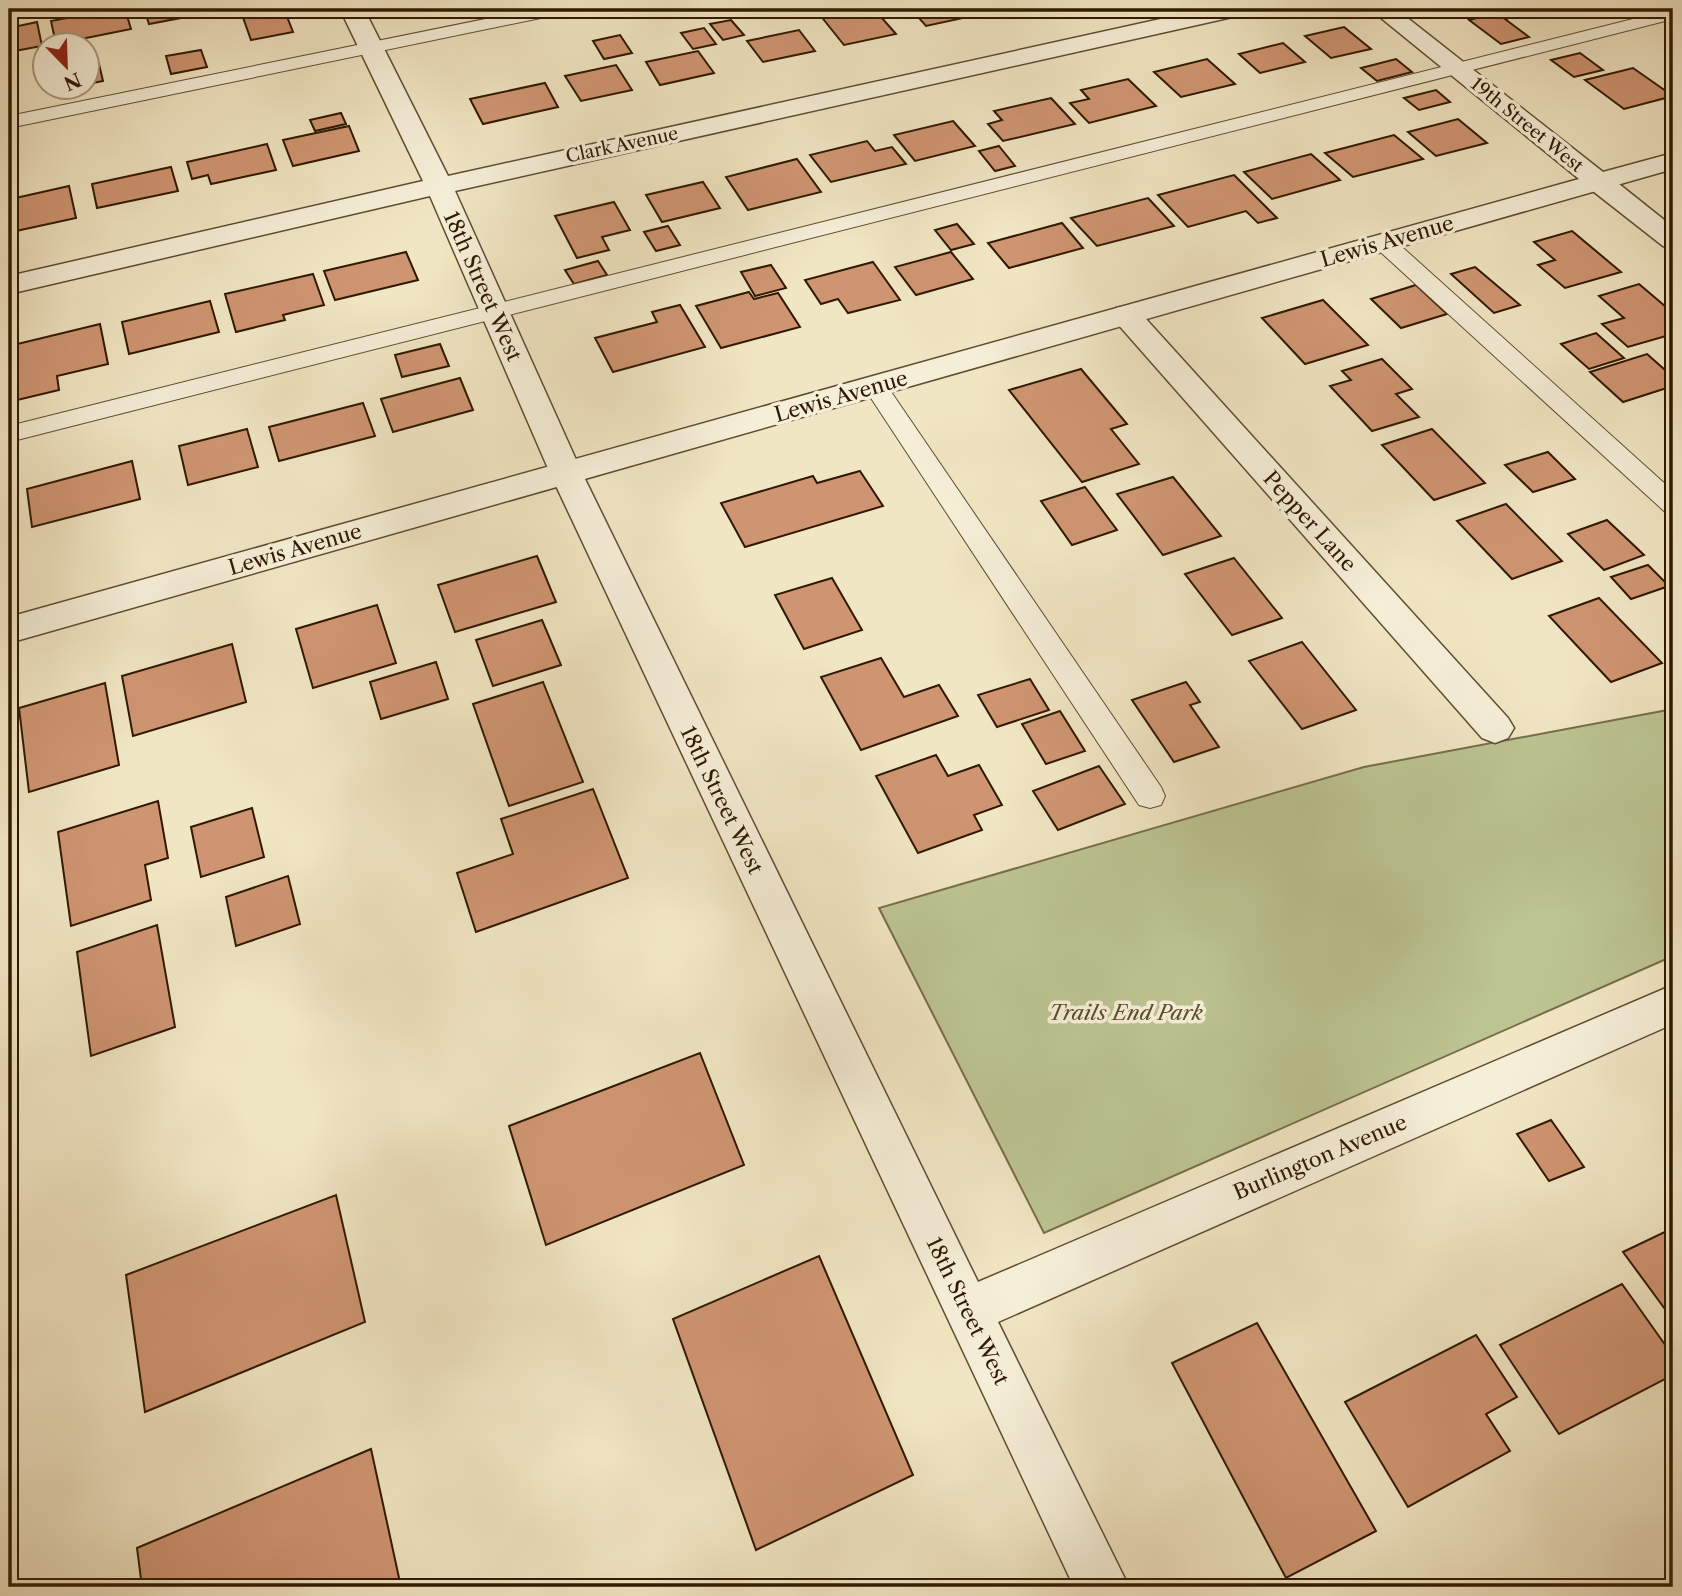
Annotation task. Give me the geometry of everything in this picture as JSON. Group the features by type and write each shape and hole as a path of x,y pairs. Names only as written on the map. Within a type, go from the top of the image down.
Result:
{"street":[{"name":"18th Street West","path":"352,9 439,186 566,473 1102,1587"},
{"name":"Clark Avenue","path":"9,285 439,186 1237,9"},
{"name":"19th Street West","path":"1382,9 1673,240"},
{"name":"Lewis Avenue","path":"9,630 1673,160"},
{"name":"Pepper Lane","path":"1126,315 1494,727"},
{"name":"Burlington Avenue","path":"967,1311 1673,1004"}],"lane":[{"path":"9,122 560,9"},
{"path":"9,434 1673,14"},
{"path":"1383,242 1673,505"},
{"path":"875,386 1150,796"}],"green space":[{"name":"Trails End Park","path":"1673,709 1673,956 1044,1233 879,908 1364,767"}],"building":[{"path":"125,9 131,29 102,35 102,32 53,32 51,21"},
{"path":"144,9 217,9 218,11 149,24"},
{"path":"240,9 284,9 293,32 251,40"},
{"path":"851,9 874,9 896,34 844,45 820,15"},
{"path":"911,9 961,9 968,17 926,26"},
{"path":"1480,9 1545,9 1505,19 1529,37 1501,44 1469,20 1488,15"},
{"path":"731,20 744,35 723,40 710,24"},
{"path":"37,22 39,32 32,32 32,48 9,52 9,28"},
{"path":"1344,27 1371,49 1331,58 1305,36"},
{"path":"704,28 716,44 693,49 681,33"},
{"path":"799,30 815,51 763,62 747,41"},
{"path":"620,35 632,53 604,59 593,41"},
{"path":"1283,43 1305,62 1260,73 1239,54"},
{"path":"201,50 207,67 171,74 166,56"},
{"path":"698,51 714,73 660,85 646,62"},
{"path":"1580,53 1603,70 1574,77 1551,60"},
{"path":"1207,59 1235,84 1181,97 1154,72"},
{"path":"1396,59 1412,72 1377,81 1361,68"},
{"path":"616,65 632,90 581,101 565,76"},
{"path":"1633,68 1673,96 1624,109 1585,80"},
{"path":"1128,79 1156,106 1089,123 1070,103 1089,99 1081,90"},
{"path":"545,83 558,107 483,124 470,99"},
{"path":"1436,90 1450,102 1419,110 1404,98"},
{"path":"1051,98 1075,124 1003,141 988,124 1002,120 994,111"},
{"path":"341,113 346,124 315,131 310,120"},
{"path":"1458,119 1487,143 1436,156 1408,132"},
{"path":"953,121 975,146 915,161 894,135"},
{"path":"349,126 359,151 293,166 283,140"},
{"path":"1394,135 1423,159 1353,177 1325,153"},
{"path":"867,141 875,151 892,147 906,164 831,182 810,155"},
{"path":"267,144 276,170 211,184 208,175 192,179 187,162"},
{"path":"999,146 1015,166 995,171 979,151"},
{"path":"1311,154 1340,180 1272,199 1244,172"},
{"path":"797,159 821,192 748,210 726,177"},
{"path":"171,167 178,191 97,208 92,184"},
{"path":"1234,175 1277,218 1258,223 1246,211 1188,227 1158,195"},
{"path":"703,182 720,208 662,222 646,195"},
{"path":"69,186 76,218 16,231 11,199"},
{"path":"1148,198 1174,226 1097,246 1071,218"},
{"path":"614,202 630,230 602,237 609,250 577,258 555,216"},
{"path":"1062,223 1083,248 1009,268 988,243"},
{"path":"957,224 974,244 951,250 935,230"},
{"path":"668,226 680,245 656,251 644,232"},
{"path":"1572,231 1621,272 1565,288 1538,265 1555,260 1534,242"},
{"path":"406,252 418,280 335,300 324,271"},
{"path":"951,252 973,279 916,295 895,267"},
{"path":"598,261 607,275 574,284 565,270"},
{"path":"873,262 900,300 848,313 838,299 821,304 805,280"},
{"path":"771,265 786,288 755,296 741,272"},
{"path":"1475,267 1520,305 1494,313 1451,274"},
{"path":"313,274 324,305 283,315 285,320 236,332 225,294"},
{"path":"1639,284 1673,313 1673,334 1628,347 1602,324 1624,318 1599,296"},
{"path":"1416,285 1447,314 1401,328 1371,299"},
{"path":"749,292 754,299 778,293 800,327 721,348 696,306"},
{"path":"1323,300 1368,345 1305,364 1262,318"},
{"path":"210,301 219,332 129,354 122,322"},
{"path":"680,305 705,347 613,372 595,338 657,322 652,312"},
{"path":"100,324 108,364 57,376 59,390 13,401 9,346"},
{"path":"1596,333 1624,358 1589,369 1561,344"},
{"path":"440,344 449,366 402,377 395,355"},
{"path":"1647,354 1673,377 1673,386 1623,402 1590,372"},
{"path":"1382,359 1412,389 1396,394 1419,417 1372,431 1330,386 1351,380 1342,371"},
{"path":"1081,369 1127,424 1111,429 1139,464 1082,482 1009,390"},
{"path":"460,378 473,410 393,432 381,399"},
{"path":"363,403 375,436 279,461 269,427"},
{"path":"247,429 258,467 188,485 179,446"},
{"path":"1432,429 1485,483 1434,500 1382,445"},
{"path":"1548,452 1575,479 1533,492 1505,465"},
{"path":"132,461 140,499 32,527 27,489"},
{"path":"860,471 883,506 745,547 721,503 813,476 817,483"},
{"path":"1173,477 1221,536 1163,555 1117,494"},
{"path":"9,480 18,534 9,537"},
{"path":"1085,487 1117,530 1072,545 1041,501"},
{"path":"1506,504 1562,561 1512,579 1457,521"},
{"path":"1607,520 1644,555 1604,570 1568,534"},
{"path":"537,556 556,602 455,632 438,585"},
{"path":"1234,558 1282,618 1232,635 1185,574"},
{"path":"1648,565 1669,586 1631,599 1611,577"},
{"path":"832,578 862,630 804,649 775,595"},
{"path":"1599,598 1662,663 1611,682 1549,616"},
{"path":"377,605 396,663 313,688 296,629"},
{"path":"542,620 561,665 493,686 476,640"},
{"path":"1302,642 1356,710 1302,729 1249,661"},
{"path":"232,644 246,702 133,736 122,676"},
{"path":"881,658 904,697 939,685 958,716 861,750 821,677"},
{"path":"436,662 448,699 381,719 370,682"},
{"path":"1030,679 1049,710 997,727 978,695"},
{"path":"543,682 583,782 509,806 473,704"},
{"path":"1186,682 1200,702 1190,705 1219,747 1174,762 1132,700"},
{"path":"105,683 119,765 29,792 19,708"},
{"path":"1060,711 1085,751 1046,764 1022,724"},
{"path":"936,755 948,776 979,765 1002,805 974,815 982,830 918,853 876,776"},
{"path":"1099,766 1125,804 1058,830 1033,791"},
{"path":"593,789 628,878 476,932 457,873 513,854 501,819"},
{"path":"158,801 168,858 145,865 151,900 71,926 58,832"},
{"path":"252,808 264,857 201,877 191,827"},
{"path":"288,876 300,924 236,946 226,897"},
{"path":"157,925 175,1027 91,1056 77,952"},
{"path":"700,1053 744,1165 546,1245 509,1126"},
{"path":"1551,1120 1584,1167 1549,1181 1517,1134"},
{"path":"336,1195 365,1322 145,1412 126,1275"},
{"path":"1673,1228 1673,1320 1623,1252"},
{"path":"819,1256 913,1475 756,1550 673,1319"},
{"path":"1622,1284 1673,1356 1673,1375 1559,1434 1500,1345"},
{"path":"1257,1323 1376,1531 1286,1578 1172,1363"},
{"path":"1476,1335 1517,1397 1486,1414 1510,1451 1408,1507 1345,1402"},
{"path":"371,1449 401,1587 142,1587 137,1548"}]}
